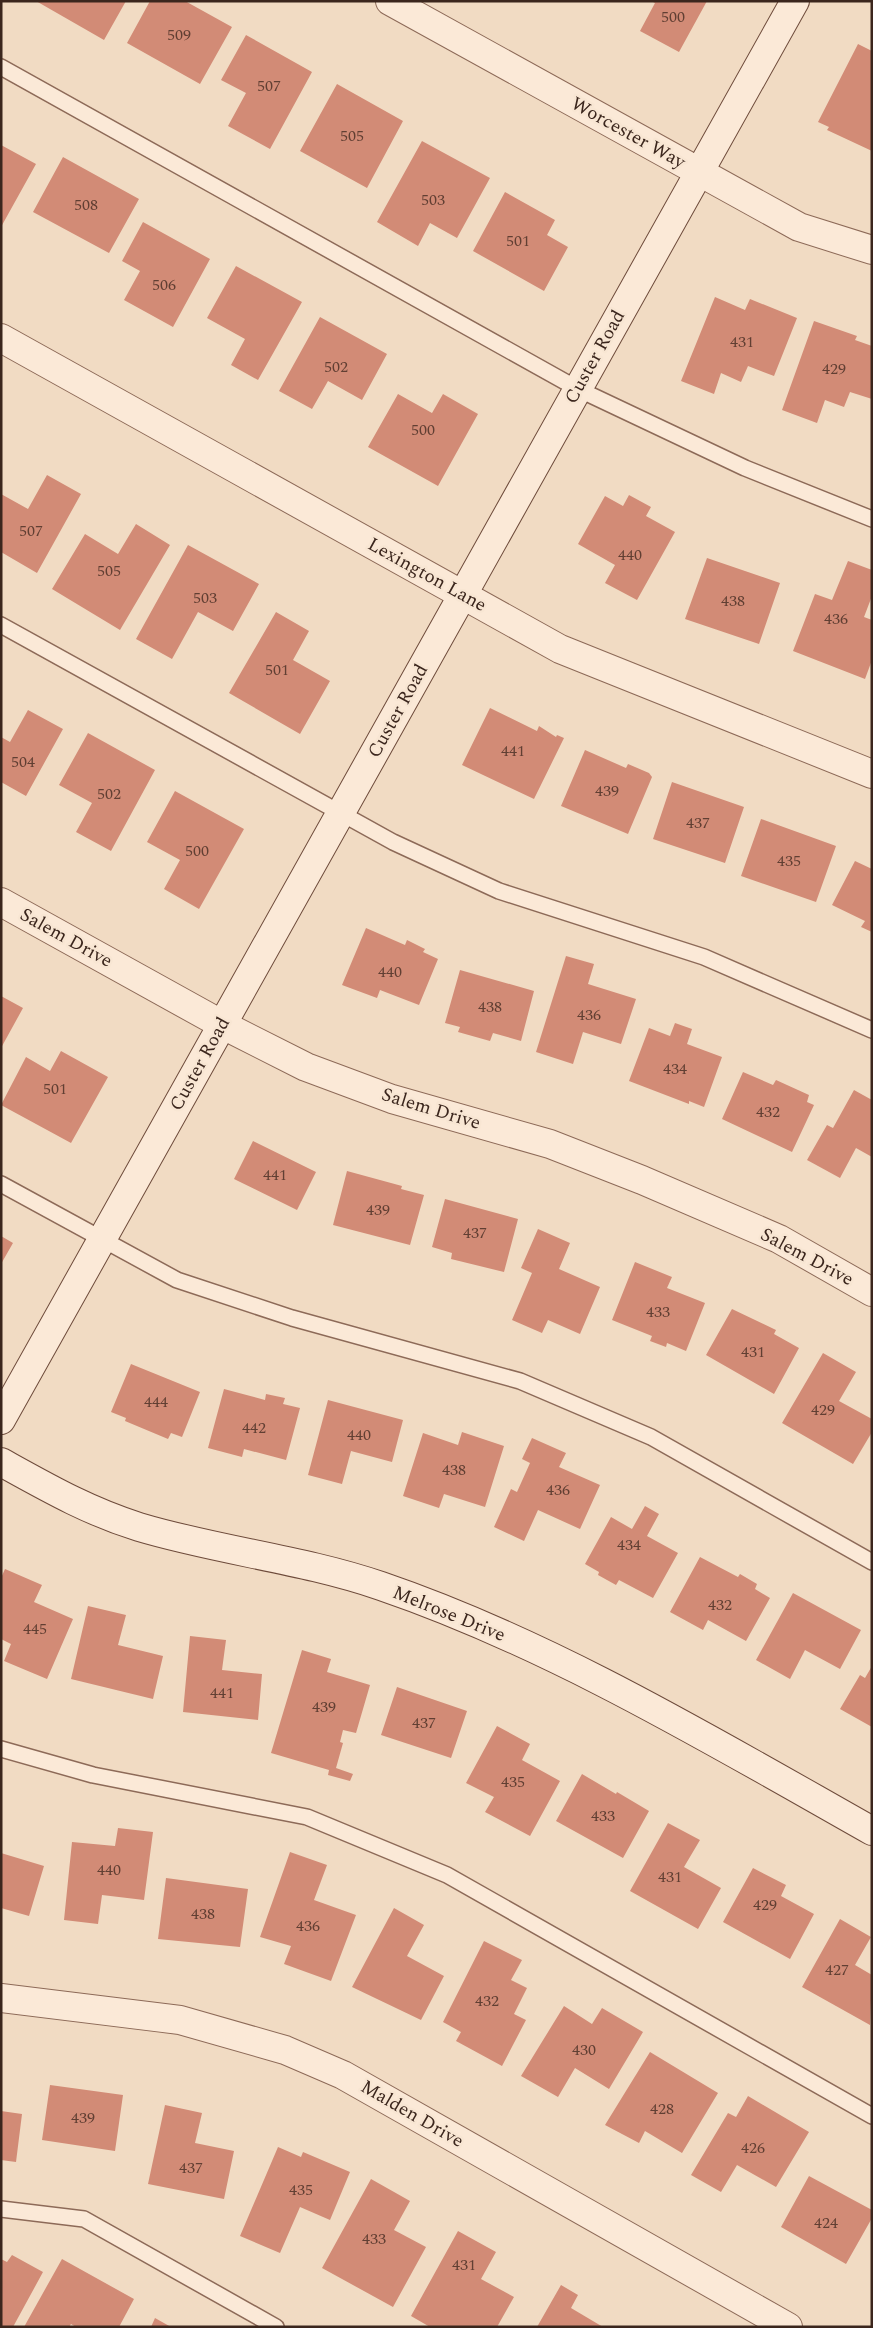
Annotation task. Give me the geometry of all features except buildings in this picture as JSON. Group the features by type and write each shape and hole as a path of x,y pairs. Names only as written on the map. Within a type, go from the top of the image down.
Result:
{"street":[{"name":"Worcester Way","path":"390,1 799,227 872,250"},
{"name":"Custer Road","path":"1,1420 795,1"},
{"name":"Lexington Lane","path":"1,338 560,649 872,774"},
{"name":"Salem Drive","path":"1,902 223,1025 306,1067 392,1099 550,1144 642,1180 779,1239 872,1292"},
{"name":"Melrose Drive","path":"1,1462 79,1506 138,1527 196,1543 329,1571 380,1586 431,1605 550,1656 729,1750 872,1831"},
{"name":"Malden Drive","path":"1,1998 180,2020 285,2050 343,2075 788,2327"}],"lane":[{"path":"1,66 578,388 745,468 872,519"},
{"path":"1,625 393,842 499,891 704,957 872,1030"},
{"path":"1,1184 177,1280 292,1318 520,1381 651,1437 872,1562"},
{"path":"1,1749 93,1775 308,1817 447,1874 872,2116"},
{"path":"1,2209 84,2218 276,2327"}]}
